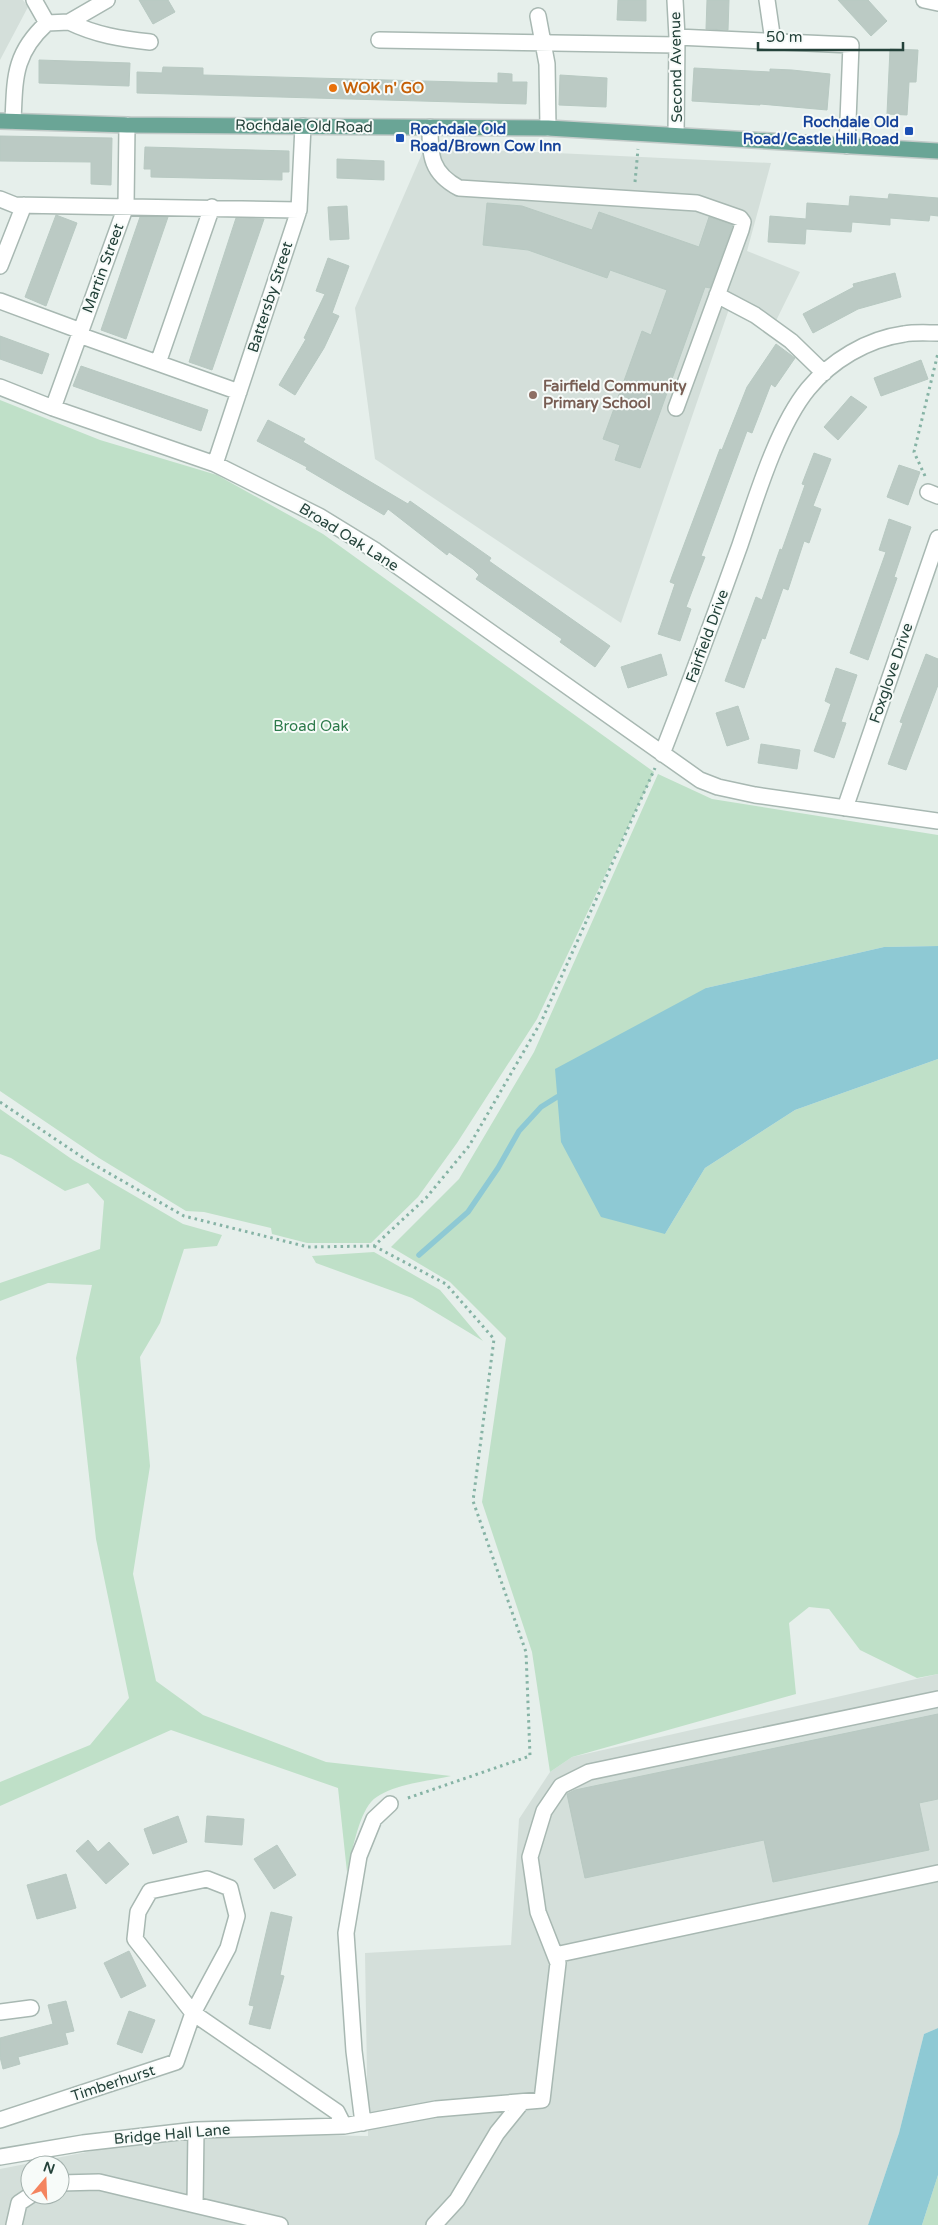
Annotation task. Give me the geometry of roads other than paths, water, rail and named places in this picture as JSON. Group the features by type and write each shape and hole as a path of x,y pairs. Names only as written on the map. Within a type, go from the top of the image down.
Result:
{"main road":[{"name":"Rochdale Old Road","path":"6,121 127,125 548,128 938,151"}],"street":[{"path":"34,0 47,23"},
{"path":"69,22 107,0"},
{"name":"Second Avenue","path":"675,0 677,41 676,135"},
{"path":"767,0 773,41"},
{"path":"924,0 938,3"},
{"path":"538,16 547,64 548,128"},
{"path":"6,121 16,70 30,39 47,23 69,22 111,38 150,42"},
{"path":"379,40 773,41 851,45 847,146"},
{"name":"Martin Street","path":"53,408 126,206 127,125"},
{"name":"Battersby Street","path":"216,464 299,210 303,126"},
{"path":"430,127 430,154 437,170 449,183 459,188 697,203 740,218 743,222 741,230 676,408"},
{"path":"0,199 15,205 299,210"},
{"path":"0,266 24,205"},
{"path":"158,363 212,207"},
{"path":"717,296 755,315 791,341 824,374"},
{"path":"0,301 158,363 239,392"},
{"name":"Fairfield Drive","path":"662,754 703,649 758,492 790,415 808,389 845,356 866,345 904,334 938,333"},
{"name":"Broad Oak Lane","path":"0,386 53,408 216,464 319,516 376,551 662,754"},
{"name":"Foxglove Drive","path":"845,808 938,538"},
{"path":"662,754 700,780 718,787 938,821"},
{"path":"938,1699 589,1772 561,1786 544,1811 530,1857 538,1912 555,1955 938,1873"},
{"path":"363,2123 354,2051 346,1933 359,1856 374,1819 390,1804"},
{"name":"Timberhurst","path":"0,2120 176,2062 193,2013 228,1948 237,1916 230,1888 207,1879 150,1891 138,1912 135,1939 193,2013 336,2112 344,2126"},
{"name":"Bridge Hall Lane","path":"0,2157 83,2143 196,2130 344,2126 436,2109 542,2100 558,1963 555,1955"},
{"path":"0,2012 31,2008"},
{"path":"434,2225 457,2200 497,2133 522,2102"},
{"path":"195,2205 196,2130"},
{"path":"70,2183 100,2182 280,2225"},
{"path":"14,2225 20,2202"}],"water":[{"path":"938,946 938,1059 795,1110 705,1168 665,1234 601,1217 561,1142 555,1069 706,988 884,947"},
{"path":"938,2028 938,2175 922,2225 868,2225 899,2133 924,2034"}],"waterway":[{"path":"419,1255 468,1212 498,1168 519,1131 541,1107 557,1097"}],"place":[{"name":"WOK n' GO","path":"333,88"},
{"name":"Rochdale Old Road/Castle Hill Road","path":"909,131"},
{"name":"Rochdale Old Road/Brown Cow Inn","path":"400,138"},
{"name":"Fairfield Community Primary School","path":"533,395"}],"park label":[{"name":"Broad Oak","path":"311,726"}]}
